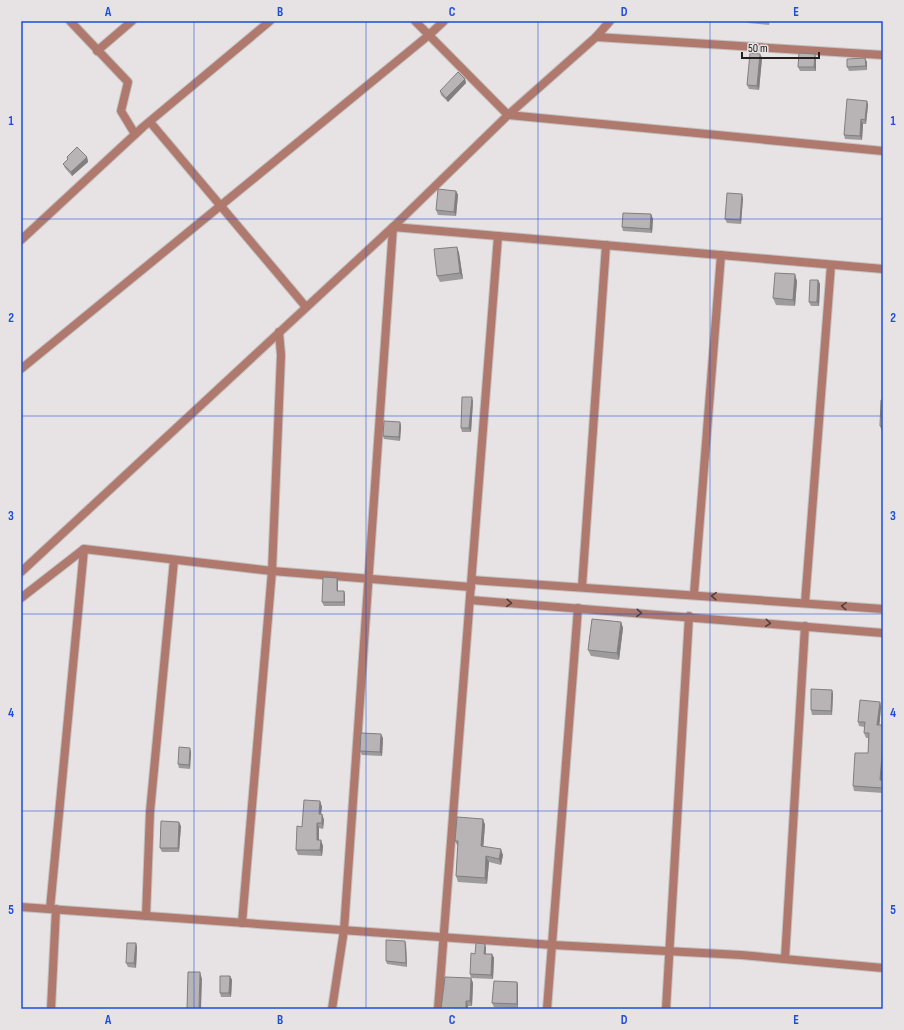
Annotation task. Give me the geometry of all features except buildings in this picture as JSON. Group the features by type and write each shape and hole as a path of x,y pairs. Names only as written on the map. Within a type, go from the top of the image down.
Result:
{"street":[{"path":"70,21 128,82 121,111 135,134"},
{"path":"97,51 132,21"},
{"path":"21,240 135,134 270,21"},
{"path":"415,21 508,115 883,151"},
{"path":"21,369 429,35 444,21"},
{"path":"21,572 393,227 508,115 596,37 610,21"},
{"path":"596,37 883,55"},
{"path":"150,122 306,307"},
{"path":"393,227 883,269"},
{"path":"332,1009 344,930 393,227"},
{"path":"438,1009 498,236"},
{"path":"582,587 606,245"},
{"path":"694,594 721,255"},
{"path":"805,603 831,265"},
{"path":"242,923 272,571 281,355 279,332"},
{"path":"21,598 84,549 272,571 471,584 582,587 883,609"},
{"path":"51,1009 53,909 84,549"},
{"path":"146,916 150,812 174,560"},
{"path":"470,600 690,616 883,633"},
{"path":"547,1009 578,608"},
{"path":"666,1009 690,616"},
{"path":"785,959 804,626"},
{"path":"21,907 553,945 785,959 883,968"}]}
